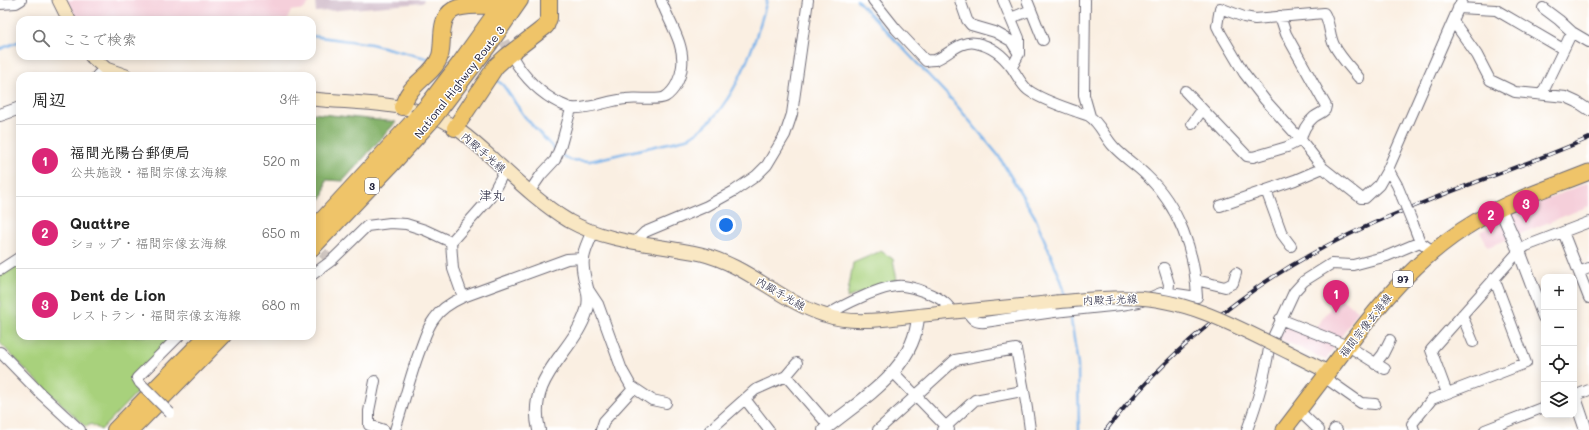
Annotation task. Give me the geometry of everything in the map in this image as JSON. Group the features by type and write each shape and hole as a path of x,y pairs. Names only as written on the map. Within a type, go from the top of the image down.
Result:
{"highway":[{"path":"402,107 409,93 436,65 440,56 443,41 441,34 444,24 448,15 453,10 462,7 491,5 514,0"},
{"name":"National Highway Route 3","path":"316,244 392,164 429,114 475,43 514,0"},
{"name":"National Highway Route 3","path":"316,227 349,192 429,114 488,46 514,0"},
{"path":"455,128 496,66 546,26 549,18 547,3"},
{"path":"443,41 447,36 454,17 463,13 471,15 478,24 479,32 475,43"},
{"path":"115,430 203,340"},
{"path":"131,430 219,340"}],"main road":[{"path":"59,0 67,16"},
{"path":"94,60 102,72"},
{"name":"内殿手光線","path":"316,99 402,107 430,114 455,128 474,142 548,207 592,233 634,243 701,254 717,259 748,274 795,303 826,316 860,321 1056,302 1134,298 1171,303 1208,313 1292,354 1326,374"},
{"name":"福間宗像玄海線","path":"1284,430 1378,307 1396,286 1433,251 1466,227 1500,208 1589,172"}],"street":[{"path":"0,4 16,3 21,0"},
{"path":"513,58 520,70 542,92 553,100 571,109 625,99 642,98 659,100 666,97 674,89 682,67 683,55 661,0"},
{"path":"634,243 646,232 707,206 734,191 756,176 767,165 785,135 792,114 808,0"},
{"path":"873,0 896,29 926,61 935,60 961,44 974,42 993,49 1012,67 1022,83 1029,90 1057,104 1090,116"},
{"path":"960,0 967,20 971,25 995,32 1011,41 1019,54"},
{"path":"1003,0 1019,38 1019,54 1012,67"},
{"path":"967,311 972,319 977,323 1047,313 1121,305 1139,302 1161,293 1168,292 1197,297 1196,280 1182,225 1157,186 1113,147 1090,116 1084,95 1085,0"},
{"path":"1359,78 1335,47 1330,36 1327,17 1324,13 1255,19 1244,17 1220,8 1218,26 1221,34 1244,73 1264,100 1301,140 1323,168 1361,198 1365,198 1379,185 1388,169 1460,4 1496,10 1563,49"},
{"path":"1011,18 1029,5 1043,40"},
{"path":"1543,8 1572,32 1589,42"},
{"path":"1280,16 1286,34 1326,106 1323,112 1311,120 1302,133 1301,140"},
{"path":"1453,21 1477,55 1490,80 1515,92 1566,98 1577,102 1589,110"},
{"path":"1542,94 1572,32"},
{"path":"1185,91 1247,156 1253,156 1287,146 1301,140"},
{"path":"0,115 16,109"},
{"path":"530,191 541,175 555,160 561,145 571,109"},
{"path":"1192,124 1202,110"},
{"path":"1220,206 1317,172 1323,168"},
{"path":"1388,169 1398,185 1420,242 1433,251"},
{"path":"463,297 453,269 451,242 490,198 505,170"},
{"path":"1379,185 1398,185"},
{"path":"1266,190 1282,234 1291,246"},
{"path":"1500,208 1519,251 1541,310"},
{"path":"1447,393 1431,350 1519,251 1526,246 1589,222"},
{"path":"316,272 331,261 367,226 390,223 406,224 425,230 451,242"},
{"path":"1563,232 1589,298"},
{"path":"539,430 536,410 539,394 545,377 581,325 588,308 588,289 583,269 583,258 592,233"},
{"path":"1274,335 1280,319 1294,292 1304,281 1331,264 1353,265 1387,256 1420,242"},
{"path":"395,430 413,369 426,334 433,319 442,310 452,302 463,297 567,260 583,258"},
{"path":"0,270 16,260"},
{"path":"1164,268 1169,284 1168,292"},
{"path":"1579,272 1589,268"},
{"path":"1196,280 1229,286 1234,283 1236,273"},
{"path":"1414,430 1412,424 1432,399 1526,363 1494,278"},
{"path":"826,316 839,307 856,300 882,290 902,286 928,293 945,302 953,312"},
{"path":"588,289 598,304 622,370 630,386 652,400 666,403"},
{"path":"1462,315 1473,342"},
{"path":"786,376 826,428 877,388 904,359 918,326 918,316"},
{"path":"1280,319 1348,346 1385,369"},
{"path":"170,413 140,383 138,378 175,340"},
{"path":"1375,364 1383,354 1390,340"},
{"path":"1247,430 1259,396 1266,367 1268,348"},
{"path":"878,430 955,360 1016,349 1023,391 1028,405 1030,430"},
{"path":"0,352 41,394 80,430"},
{"path":"711,430 755,390 786,376 797,363"},
{"path":"893,372 917,396 946,429 975,400 1023,391"},
{"path":"1326,374 1361,403 1375,404"},
{"path":"375,381 369,411 369,428 384,430"},
{"path":"600,430 604,421 633,389"},
{"path":"1577,394 1589,390"},
{"path":"745,399 769,430"},
{"path":"1577,404 1586,430"},
{"path":"1485,430 1541,408"},
{"path":"1298,410 1319,430"}],"shaded area":[{"path":"66,0 310,0 304,9 291,11 289,16 74,16"},
{"path":"315,0 424,0 422,3 316,12"},
{"path":"1589,182 1589,206 1488,247 1480,232 1515,212"},
{"path":"1339,297 1358,311 1326,360 1278,338 1285,324 1311,334"}],"green space":[{"path":"316,113 396,122 343,181 326,180 324,195 316,204"},
{"path":"881,251 893,259 897,280 847,298 853,263"},
{"path":"16,264 16,340 172,340 133,379 141,388 101,430 91,424 86,427 0,343 0,275"}],"waterway":[{"path":"560,154 570,160 590,161 686,139 702,128 716,114 729,97 739,78 756,38 767,0"},
{"path":"857,0 953,101 998,155 1035,217 1061,280 1066,297"},
{"path":"316,37 371,44 430,59"},
{"path":"0,49 16,43"},
{"path":"495,79 503,85 525,117 556,151"},
{"path":"1070,313 1078,365 1079,430"}],"tunnel":[{"path":"497,28 513,58"},
{"path":"316,246 331,261"}],"railway":[{"path":"1106,430 1128,403 1152,378 1203,329 1259,286 1289,267 1354,232 1378,221 1589,138"}],"place":[{"name":"Dent de Lion","path":"1526,223"},
{"name":"Quattre","path":"1491,234"},
{"name":"福間光陽台郵便局","path":"1336,313"}],"district":[{"name":"津丸","path":"492,194"}]}
